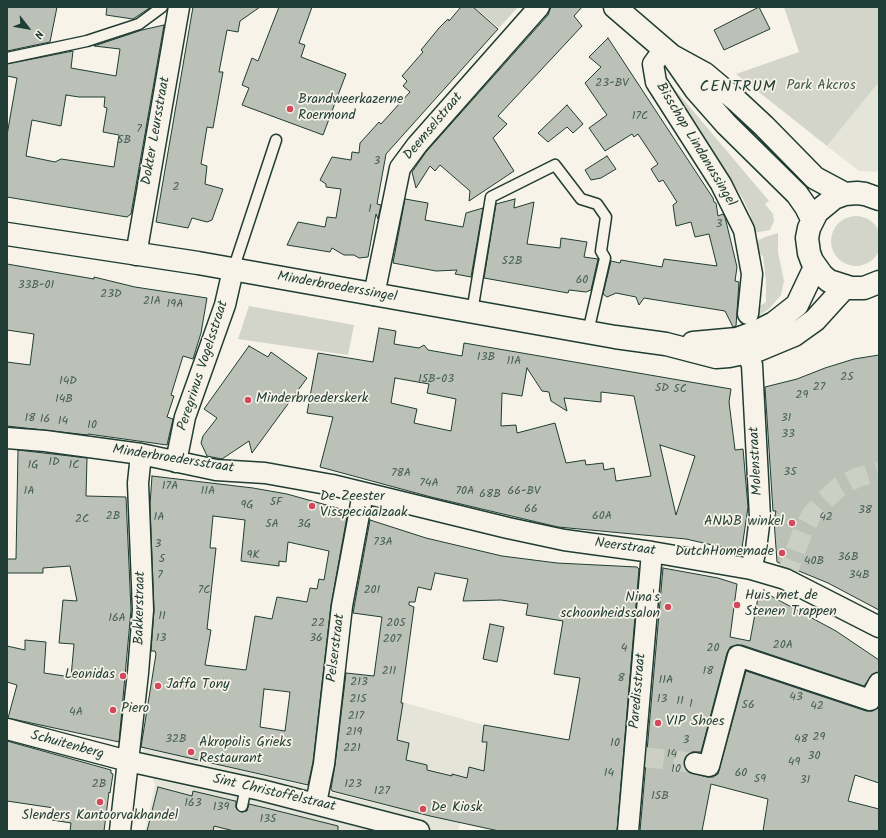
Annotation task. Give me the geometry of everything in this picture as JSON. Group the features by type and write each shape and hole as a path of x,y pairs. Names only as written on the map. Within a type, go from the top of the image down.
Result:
{"main road":[{"name":"Bisschop Lindanussingel","path":"615,7 668,52 705,74 726,92 764,126 814,178 845,194"},
{"name":"Bisschop Lindanussingel","path":"668,52 696,90 726,124 797,194 812,219"},
{"path":"879,199 865,194 845,194 827,202 812,219 809,228 807,246 816,267 829,281 845,287 864,288 879,282"},
{"name":"Minderbroederssingel","path":"7,234 233,270 588,332 666,344 716,357 747,353 776,343 800,332 815,320 845,287"},
{"name":"Minderbroederssingel","path":"666,344 727,341 746,336 766,328 782,318 797,305 816,267"}],"street":[{"name":"Dokter Leursstraat","path":"136,255 179,7"},
{"name":"Deemselstraat","path":"374,294 400,168 417,145 539,7"},
{"name":"Bisschop Lindanussingel","path":"668,52 653,64 656,82 721,184 744,230 752,274 748,314"},
{"name":"Peregrinus Vogelsstraat","path":"176,462 185,417 225,305 233,270"},
{"name":"Molenstraat","path":"747,353 752,365 760,517 756,549 751,569"},
{"name":"Minderbroedersstraat","path":"7,438 45,441 141,454 216,470 265,473 332,485 362,493"},
{"name":"Bakkerstraat","path":"120,831 138,673 143,610 138,483 141,454"},
{"name":"Neerstraat","path":"362,493 557,538 751,569 785,579 879,627"},
{"name":"Pelserstraat","path":"316,803 324,764 342,606 362,493"},
{"name":"Paredisstraat","path":"628,831 639,756 652,552"},
{"path":"695,763 709,766 738,656 870,700 879,682"},
{"name":"Schuitenberg","path":"7,729 128,761"},
{"name":"Sint Christoffelstraat","path":"128,761 254,788 420,831"}],"lane":[{"path":"7,58 87,41 139,24 162,7"},
{"path":"233,270 276,140"},
{"path":"472,312 491,197 556,165 581,199 597,204 606,217 601,251 605,258 588,332"},
{"path":"242,806 254,788"}],"shaded area":[{"path":"879,82 879,169 876,172 859,171 827,146"},
{"path":"402,702 487,726 499,831 460,823 458,831 145,831 155,785 141,746 387,806"}],"green space":[{"path":"474,7 518,7 499,28"},
{"name":"Park Akcros","path":"784,7 879,7 879,82 827,146 736,74 799,52"},
{"path":"672,86 769,201 765,204 773,214 774,221 770,230 754,233 748,226 751,216 743,199"},
{"path":"856,216 865,218 876,227 881,241 879,250 870,261 856,266 847,264 836,255 831,241 833,232 842,221"},
{"path":"778,233 778,252 784,281 781,295 769,309 755,318 756,309 766,302 766,281 763,256 755,250 756,245 759,240"},
{"path":"249,306 354,325 348,355 238,339"}],"building":[{"path":"7,7 57,7 50,42 7,51"},
{"path":"107,7 151,7 133,19 106,15"},
{"path":"193,7 260,7 240,21 238,32 227,30 219,72 223,72 213,128 207,127 201,164 207,166 205,184 223,189 212,220 207,222 192,218 188,228 156,222"},
{"path":"279,7 312,7 299,43 305,45 301,57 346,74 323,135 242,105 249,88 242,85 252,58 258,61"},
{"path":"461,7 473,7 498,29 386,154 377,204 381,205 378,219 376,214 368,257 359,258 354,255 344,255 332,248 330,252 287,245 298,222 325,227 327,217 336,218 341,189 326,187 326,184 320,180 332,157 351,160 352,152 359,153 360,143 379,122 381,124 410,92 403,86 407,81 402,76 423,52 421,50 439,28 448,19 449,21"},
{"path":"551,7 582,7 574,16 582,26 498,116 507,124 493,138 514,171 469,201 470,191 440,165 435,171 430,166 416,188 412,172 426,152 548,15"},
{"path":"759,7 770,29 724,50 714,30"},
{"path":"164,25 131,214 127,217 7,197 7,135 17,78 7,76 7,64 73,51 71,68 116,76 120,49 94,46 142,30","holes":["66,95 79,97 105,97 104,107 107,108 103,132 119,135 114,167 61,159 55,162 26,156 32,120 61,126"]},
{"path":"608,38 713,198 714,202 716,203 718,216 723,214 725,217 737,267 735,281 739,282 736,326 733,327 725,311 644,298 639,305 636,297 616,293 607,297 603,294 611,261 620,263 621,260 662,267 664,259 717,266 709,234 695,237 691,222 676,226 673,205 677,202 663,180 659,182 651,169 658,164 638,134 634,137 632,134 605,151 589,128 607,115 585,83 601,67 589,57"},
{"path":"567,105 583,124 573,133 567,127 548,142 538,133"},
{"path":"607,156 616,169 601,178 591,180 585,170"},
{"path":"405,199 428,203 425,220 463,227 466,213 483,208 471,277 455,274 457,270 436,271 393,263"},
{"path":"515,199 514,208 534,202 527,244 560,248 561,238 587,242 584,257 598,259 591,290 586,292 569,290 568,293 484,278 496,204"},
{"path":"7,264 94,279 94,277 135,287 207,298 201,333 193,359 183,356 171,395 174,396 167,417 173,419 167,445 88,434 7,426 7,362 30,365 34,334 7,330"},
{"path":"379,328 396,331 394,344 419,348 424,345 428,350 462,356 464,343 731,389 729,402 735,450 743,449 748,507 742,548 721,547 686,539 558,527 431,497 320,467 333,417 307,413 318,353 373,362","holes":["527,368 542,391 549,392 551,401 567,411 564,398 601,402 601,392 634,396 651,476 616,481 614,468 604,470 603,463 586,465 585,460 566,463 555,423 517,433 516,425 501,426 502,393 522,396","395,378 429,384 427,393 456,399 451,431 414,423 417,409 391,403","660,445 695,456 676,515"]},
{"name":"Minderbroederskerk","path":"249,346 268,357 271,352 307,378 252,453 249,441 222,459 207,456 201,443 203,436 217,418 204,409"},
{"path":"879,355 879,610 828,583 777,562 774,520 776,511 773,511 765,387 797,379 854,359"},
{"path":"18,450 87,458 86,496 126,497 131,610 119,742 8,718 17,685 7,682 7,646 25,650 25,640 46,642 44,673 71,677 74,644 59,643 63,600 77,601 70,566 43,568 43,573 7,573 7,559 16,559"},
{"path":"152,476 253,488 287,494 348,511 331,605 313,762 308,785 141,747 156,654 155,651 151,651 154,610 150,505","holes":["213,516 245,520 241,561 279,566 279,561 286,562 288,542 329,551 324,580 319,579 317,589 310,588 307,602 277,597 272,619 255,616 246,670 205,665 211,630 207,629 216,548 210,548","264,689 290,692 285,731 260,727"]},
{"path":"370,520 426,538 502,556 557,563 637,567 639,569 617,831 499,831 430,816 332,791 331,789 346,673 374,676 382,617 353,613","holes":["435,573 468,579 463,601 501,600 528,604 526,615 563,621 554,674 580,678 569,740 484,725 482,742 487,742 484,771 469,767 467,778 427,770 427,765 406,760 409,743 397,740 403,703 401,703 414,607 409,605 409,602 415,602 418,587 431,590"]},
{"path":"663,568 718,578 737,584 730,637 750,641 759,592 771,596 836,631 879,660 879,672 873,674 864,686 742,645 730,647 727,653 701,752 692,752 686,756 684,761 687,771 707,777 713,777 718,774 746,671 866,711 872,711 879,707 879,783 855,775 848,801 879,809 879,831 763,831 768,799 711,784 702,831 640,831"},
{"path":"490,624 504,627 497,662 483,659"},
{"path":"7,741 111,770 111,773 113,774 104,831 70,831 71,823 52,820 54,808 7,801"},
{"path":"158,787 192,796 193,791 236,801 236,808 241,812 247,811 249,804 270,809 338,826 338,831 234,831 214,826 213,831 147,831"}],"tunnel":[{"path":"785,579 803,531 812,514 839,487 856,478 879,471"},
{"path":"644,757 695,763"}],"place":[{"name":"Brandweerkazerne Roermond","path":"290,109"},
{"name":"Minderbroederskerk","path":"248,400"},
{"name":"De Zeester Visspeciaalzaak","path":"312,506"},
{"name":"ANWB winkel","path":"792,523"},
{"name":"DutchHomemade","path":"782,553"},
{"name":"Huis met de Stenen Trappen","path":"737,605"},
{"name":"Nina's schoonheidssalon","path":"668,607"},
{"name":"Leonidas","path":"123,676"},
{"name":"Jaffa Tony","path":"158,686"},
{"name":"Piero","path":"113,710"},
{"name":"VIP Shoes","path":"658,723"},
{"name":"Akropolis Grieks Restaurant","path":"191,752"},
{"name":"Slenders Kantoorvakhandel","path":"100,802"},
{"name":"De Kiosk","path":"423,809"}],"district":[{"name":"CENTRUM","path":"738,88"}]}
